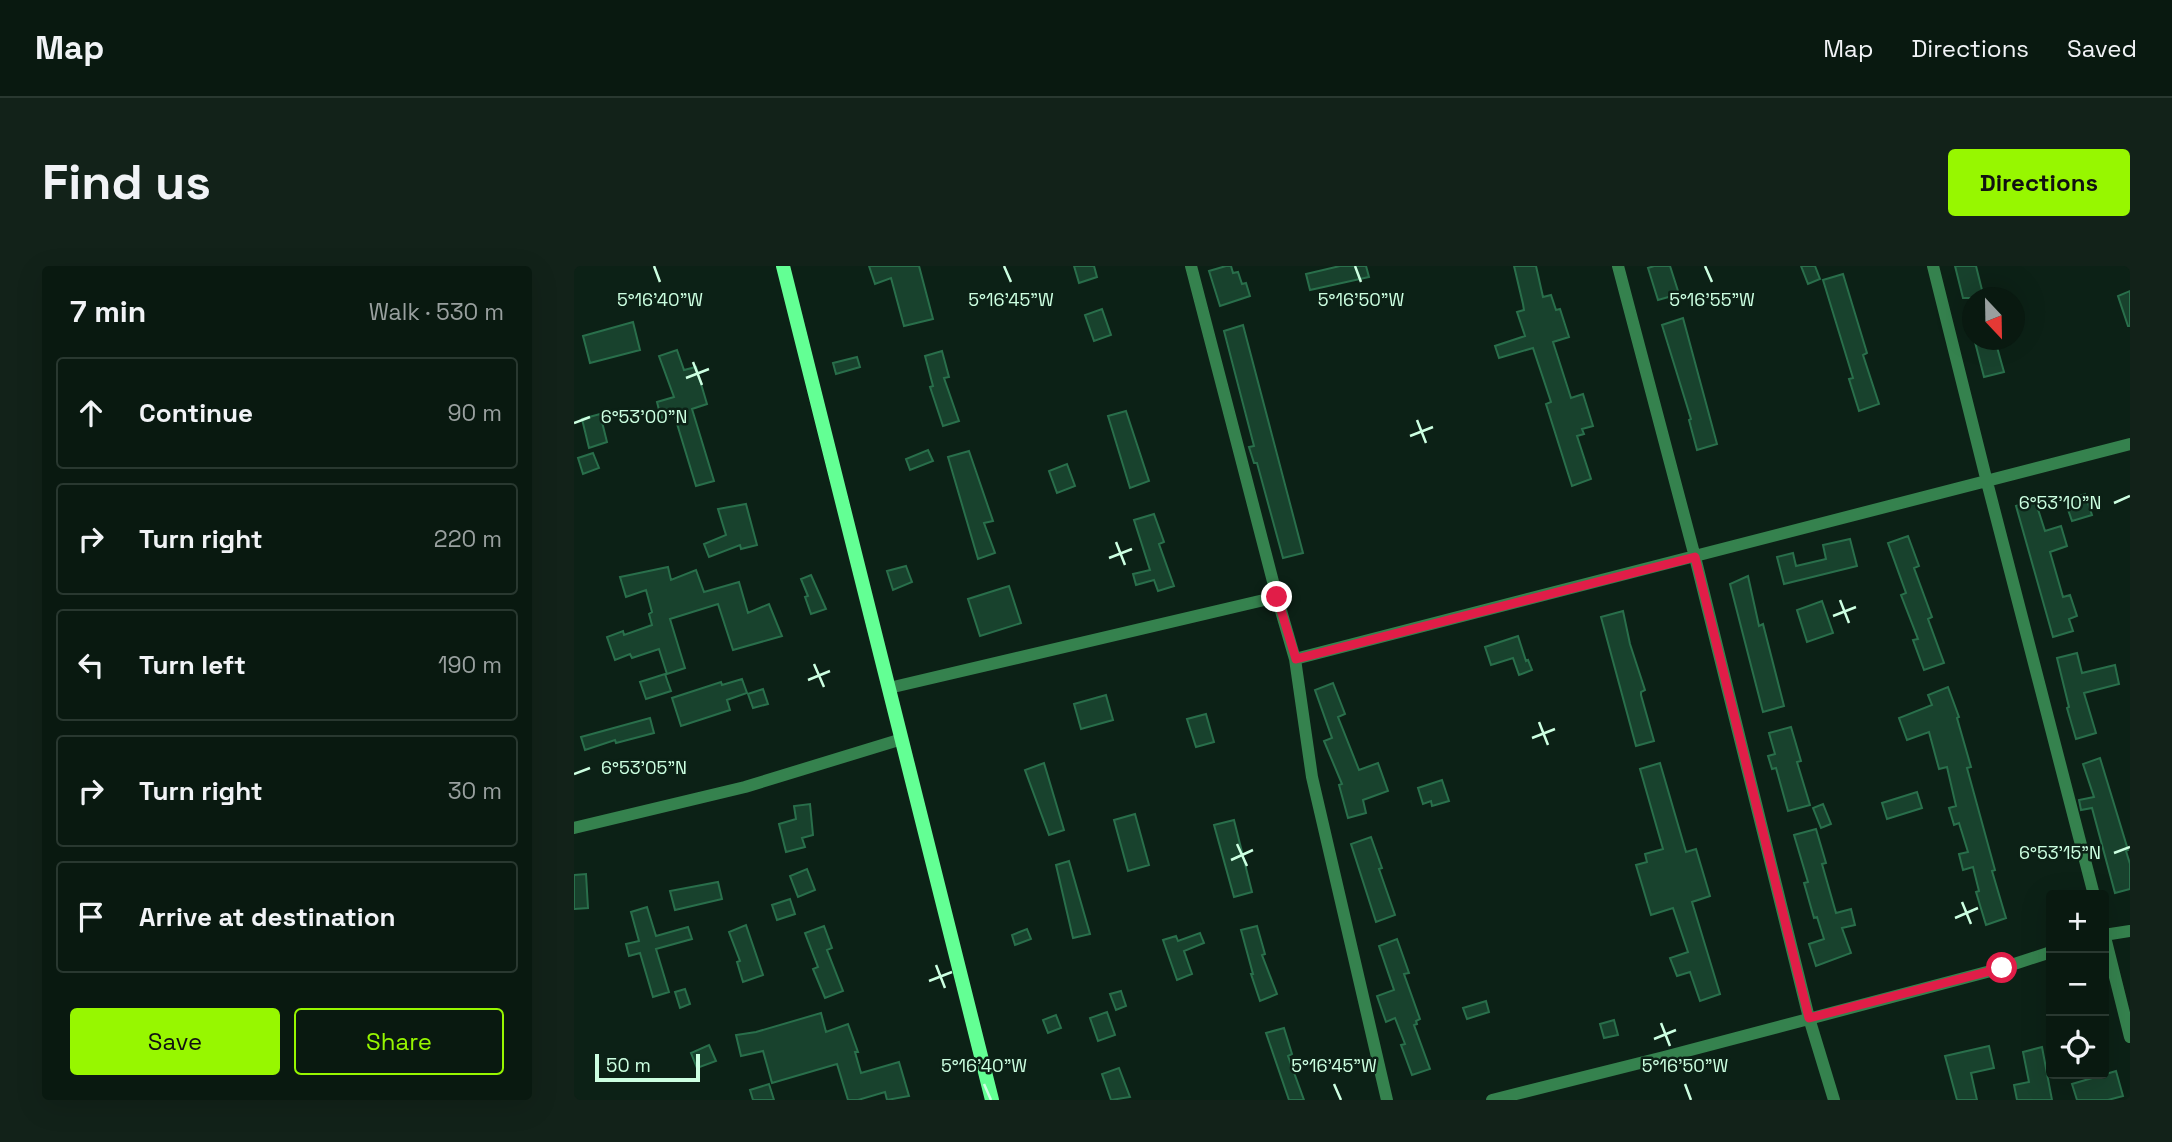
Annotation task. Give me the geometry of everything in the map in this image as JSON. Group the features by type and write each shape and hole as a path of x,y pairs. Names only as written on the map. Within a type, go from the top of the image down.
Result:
{"street":[{"path":"783,266 992,1100"},
{"path":"1191,266 1277,597 1296,659 1312,777 1387,1100"},
{"path":"1618,266 1695,557 1809,1018 1834,1100"},
{"path":"1933,266 2093,890"},
{"path":"1296,659 2130,444"},
{"path":"889,688 1277,597"},
{"path":"574,828 745,787 902,739"},
{"path":"2109,934 2130,931"},
{"path":"1492,1100 1664,1058 2002,968 2048,953"},
{"path":"2109,953 2130,1037"}],"building":[{"path":"869,266 919,266 933,319 904,326 891,278 875,284"},
{"path":"1074,266 1094,266 1097,277 1079,283"},
{"path":"1231,266 1233,273 1238,272 1242,284 1246,283 1250,296 1220,306 1209,271"},
{"path":"1340,266 1366,266 1369,277 1310,290 1306,274"},
{"path":"1514,266 1536,266 1543,297 1551,295 1556,310 1560,309 1569,337 1553,342 1571,398 1583,394 1593,426 1582,429 1584,434 1577,436 1591,479 1572,486 1546,404 1551,402 1533,348 1499,358 1495,346 1525,336 1517,312 1524,310"},
{"path":"1670,266 1679,294 1658,300 1648,268"},
{"path":"1801,266 1815,266 1820,279 1808,284"},
{"path":"1955,266 1976,266 1981,287 1962,287 1962,294"},
{"path":"1843,274 1867,353 1863,355 1879,404 1859,411 1849,379 1853,378 1823,280"},
{"path":"2130,291 2130,326 2128,326 2118,296"},
{"path":"1102,309 1111,335 1094,341 1085,315"},
{"path":"1683,318 1717,444 1697,450 1689,420 1691,419 1662,325"},
{"path":"633,322 640,350 590,363 583,336"},
{"path":"1243,325 1303,553 1283,558 1257,463 1254,463 1249,447 1254,446 1224,331"},
{"path":"677,350 684,370 696,367 707,404 692,409 714,481 696,486 674,414 661,418 657,402 674,397 659,356"},
{"path":"1977,350 1998,350 2004,372 1984,377"},
{"path":"942,351 949,377 944,378 959,421 943,426 930,387 933,386 925,356"},
{"path":"857,357 860,367 836,374 833,363"},
{"path":"1126,411 1149,481 1130,488 1108,416"},
{"path":"600,414 607,442 589,448 582,419"},
{"path":"928,450 933,461 910,470 906,459"},
{"path":"969,451 993,521 984,523 995,553 978,559 948,457"},
{"path":"593,453 599,468 583,474 578,458"},
{"path":"1067,464 1075,486 1057,493 1049,471"},
{"path":"2085,494 2092,515 2072,521 2065,501"},
{"path":"2035,500 2045,531 2061,526 2067,546 2050,552 2063,597 2070,595 2077,616 2069,619 2073,631 2053,637 2016,506"},
{"path":"746,504 757,545 741,549 740,545 709,557 704,544 726,535 718,509"},
{"path":"1154,514 1164,542 1159,544 1174,586 1158,591 1154,580 1136,585 1133,574 1150,570 1134,520"},
{"path":"1908,536 1919,566 1914,568 1932,617 1928,619 1944,663 1924,670 1913,640 1918,639 1901,595 1906,593 1888,543"},
{"path":"1850,539 1857,566 1784,584 1777,557 1793,553 1796,566 1826,559 1823,545"},
{"path":"906,566 912,582 893,590 887,571"},
{"path":"668,567 671,580 696,570 704,592 739,582 748,613 769,604 782,636 733,650 718,604 670,619 685,668 667,674 659,649 632,658 630,654 615,660 607,637 623,631 624,635 652,625 649,614 652,612 646,590 626,597 620,577"},
{"path":"811,575 826,609 811,614 801,579"},
{"path":"1748,576 1759,626 1763,624 1784,706 1763,712 1730,584"},
{"path":"1009,586 1021,623 980,636 968,599"},
{"path":"1822,601 1833,633 1807,642 1797,610"},
{"path":"1623,611 1630,644 1645,690 1641,695 1654,741 1636,746 1601,617"},
{"path":"1518,636 1526,661 1528,660 1532,670 1519,675 1513,658 1491,665 1485,647"},
{"path":"2077,653 2082,673 2115,665 2119,684 2084,693 2096,733 2076,739 2057,658"},
{"path":"665,674 671,691 646,699 640,682"},
{"path":"742,679 747,693 727,700 730,710 681,726 672,698 721,682 722,685"},
{"path":"1333,683 1345,714 1338,717 1359,770 1378,763 1388,791 1363,800 1366,813 1348,818 1339,785 1342,784 1324,741 1332,738 1315,690"},
{"path":"1948,687 1959,717 1957,718 1971,767 1967,768 2006,918 1986,925 1976,892 1979,891 1973,867 1963,870 1959,854 1968,852 1959,823 1954,825 1949,808 1956,806 1947,767 1939,769 1929,732 1907,740 1899,718 1932,705 1928,695"},
{"path":"763,689 768,704 753,708 748,694"},
{"path":"1106,695 1113,720 1081,729 1074,704"},
{"path":"1206,714 1214,742 1196,747 1187,719"},
{"path":"650,718 654,733 616,743 615,740 585,750 581,737"},
{"path":"1791,727 1801,761 1797,762 1810,805 1788,811 1776,768 1772,769 1768,756 1775,754 1769,733"},
{"path":"2100,758 2130,864 2130,889 2115,893 2092,808 2081,810 2079,800 2094,797 2083,764"},
{"path":"1044,763 1064,830 1049,835 1025,770"},
{"path":"1660,763 1686,852 1696,849 1710,896 1692,902 1720,994 1700,1001 1690,972 1677,976 1670,958 1688,952 1673,908 1651,915 1636,865 1647,862 1645,854 1663,849 1640,769"},
{"path":"1442,780 1449,801 1432,806 1431,801 1423,804 1418,788"},
{"path":"1917,792 1922,808 1887,819 1882,803"},
{"path":"810,804 813,835 802,838 805,847 786,852 779,824 796,819 794,806"},
{"path":"1823,804 1831,824 1821,828 1813,808"},
{"path":"1135,814 1149,865 1128,871 1114,820"},
{"path":"1234,820 1252,892 1234,897 1214,825"},
{"path":"1816,829 1826,863 1822,864 1836,913 1851,909 1855,925 1842,928 1851,953 1816,966 1809,944 1824,939 1817,917 1814,918 1804,883 1808,882 1794,835"},
{"path":"1371,837 1395,915 1376,922 1351,844"},
{"path":"1069,861 1090,934 1073,938 1056,865"},
{"path":"807,869 815,890 798,897 790,876"},
{"path":"586,874 588,908 574,909 574,875"},
{"path":"718,882 722,899 675,910 670,891"},
{"path":"790,899 795,914 777,920 772,905"},
{"path":"647,907 656,936 688,927 692,939 656,949 669,992 653,997 640,953 629,956 626,944 639,941 631,912"},
{"path":"746,925 763,975 743,982 737,962 740,961 729,932"},
{"path":"824,926 832,948 827,950 843,991 825,998 813,969 818,967 805,933"},
{"path":"1257,926 1265,954 1262,955 1277,994 1260,1001 1241,930"},
{"path":"1027,929 1031,939 1015,945 1012,935"},
{"path":"1200,933 1204,943 1184,951 1192,974 1177,980 1163,940 1176,936 1178,941"},
{"path":"1397,939 1409,973 1404,974 1420,1019 1414,1025 1430,1069 1412,1075 1401,1045 1405,1044 1395,1018 1386,1022 1377,996 1394,990 1379,946"},
{"path":"685,989 690,1004 680,1008 675,992"},
{"path":"1121,991 1126,1006 1116,1010 1110,994"},
{"path":"1486,1001 1489,1012 1467,1019 1463,1008"},
{"path":"1107,1012 1115,1035 1098,1041 1090,1018"},
{"path":"821,1013 826,1032 848,1024 858,1052 855,1052 861,1073 899,1062 909,1096 887,1100 885,1092 858,1100 848,1100 837,1064 772,1083 763,1051 741,1056 736,1035 756,1032"},
{"path":"1056,1015 1061,1028 1048,1033 1043,1020"},
{"path":"1614,1020 1618,1035 1604,1038 1600,1024"},
{"path":"1284,1028 1292,1054 1288,1056 1304,1100 1289,1100 1266,1033"},
{"path":"709,1045 716,1061 697,1068 691,1053"},
{"path":"1989,1046 1994,1068 1971,1073 1977,1100 1957,1100 1945,1056"},
{"path":"2042,1047 2052,1100 2017,1100 2014,1085 2029,1082 2023,1052"},
{"path":"1119,1068 1130,1097 1111,1100 1102,1074"},
{"path":"2116,1071 2123,1096 2108,1100 2077,1100 2072,1084 2089,1079 2109,1079 2109,1073"},
{"path":"769,1084 774,1100 753,1100 750,1090"}],"route":[{"path":"1277,597 1296,659 1695,557 1809,1018 2002,968"}]}
